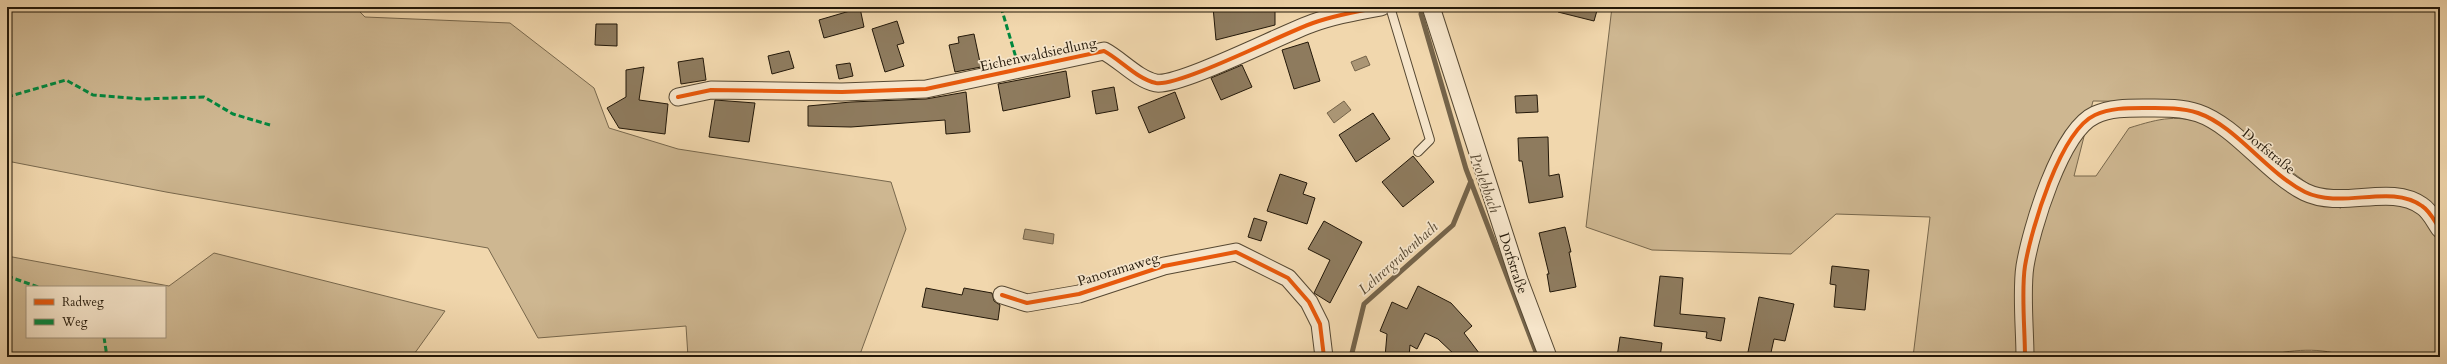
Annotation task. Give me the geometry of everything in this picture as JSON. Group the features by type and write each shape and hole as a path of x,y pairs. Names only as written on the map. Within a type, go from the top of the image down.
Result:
{"street":[{"name":"Eichenwaldsiedlung","path":"678,96 711,90 842,92 926,89 1104,51 1117,57 1143,77 1157,83 1170,81 1202,70 1312,24 1339,15 1381,7"},
{"name":"Dorfstraße","path":"1431,7 1497,216 1548,357"},
{"name":"Dorfstraße","path":"2025,357 2025,266 2043,199 2068,141 2093,116 2111,110 2163,108 2199,113 2216,122 2267,166 2306,192 2325,198 2409,198 2424,206 2440,229"},
{"name":"Panoramaweg","path":"1002,294 1027,303 1080,294 1164,266 1236,252 1288,278 1309,302 1320,324 1324,357"}],"lane":[{"path":"1390,7 1430,140 1418,152"}],"shaded area":[{"path":"7,7 355,7 365,17 510,23 594,88 609,128 678,149 891,182 906,229 859,357 688,357 686,326 538,338 488,248 166,192 7,161"},
{"path":"1612,7 2440,7 2440,357 2345,357 2317,350 2306,350 2284,352 2266,357 1913,357 1930,217 1836,214 1791,254 1652,250 1586,227","holes":["2093,101 2179,102 2202,106 2341,208 2306,201 2209,125 2188,119 2178,118 2160,120 2129,128 2096,176 2074,176"]},
{"path":"1366,56 1370,65 1355,71 1351,62"},
{"path":"1344,101 1351,110 1334,123 1327,113"},
{"path":"1025,229 1054,234 1053,244 1023,239"},
{"path":"214,253 445,311 412,357 7,357 7,256 169,286"}],"building":[{"path":"1213,7 1275,7 1275,25 1216,40"},
{"path":"1559,7 1598,7 1594,21 1558,12"},
{"path":"860,8 864,27 824,38 819,20"},
{"path":"897,21 904,43 897,45 904,66 885,72 872,29"},
{"path":"596,24 617,24 617,46 595,45"},
{"path":"974,34 981,67 955,72 949,45 959,43 958,37"},
{"path":"1308,42 1320,81 1294,89 1282,50"},
{"path":"789,51 794,68 772,74 768,56"},
{"path":"703,58 706,80 681,84 678,62"},
{"path":"850,63 853,76 839,79 836,65"},
{"path":"1242,65 1252,87 1221,100 1211,78"},
{"path":"644,67 639,100 668,104 665,134 619,128 607,108 626,97 626,70"},
{"path":"1066,71 1070,97 1003,111 998,84"},
{"path":"1114,87 1118,110 1096,114 1092,91"},
{"path":"966,92 970,132 946,134 945,120 851,127 808,126 808,106 851,102 926,99"},
{"path":"1175,92 1185,118 1149,133 1138,107"},
{"path":"1537,95 1538,112 1516,113 1515,96"},
{"path":"715,100 755,103 749,142 709,137"},
{"path":"1373,113 1390,139 1356,162 1339,135"},
{"path":"1548,137 1549,176 1559,174 1563,197 1529,203 1522,161 1519,161 1518,138"},
{"path":"1413,156 1434,182 1403,207 1382,182"},
{"path":"1280,174 1307,183 1303,194 1315,198 1307,224 1267,211"},
{"path":"1254,218 1267,222 1261,241 1248,237"},
{"path":"1324,221 1362,242 1330,303 1314,293 1330,260 1308,249"},
{"path":"1565,227 1571,252 1569,252 1576,287 1550,292 1547,274 1549,274 1539,233"},
{"path":"1832,266 1869,270 1865,310 1834,307 1836,285 1830,284"},
{"path":"1660,276 1683,278 1680,314 1725,318 1721,341 1706,338 1707,332 1654,326"},
{"path":"1418,286 1451,303 1472,326 1464,333 1482,357 1457,357 1438,339 1425,333 1417,349 1410,345 1409,357 1385,357 1387,334 1380,331 1392,302 1407,309"},
{"path":"926,288 962,295 964,288 992,293 994,301 1000,305 998,320 922,307"},
{"path":"1759,297 1794,304 1785,341 1774,339 1770,357 1747,357"},
{"path":"1620,337 1662,343 1660,357 1617,357"}],"waterway":[{"name":"Prolebbach","path":"1421,14 1466,169 1538,357"},
{"name":"Lehrergrabenbach","path":"1351,357 1364,304 1453,225 1471,181"}],"marked path":[{"path":"1001,7 1019,68"},
{"path":"7,97 66,80 93,95 141,99 204,97 233,114 270,125"},
{"path":"7,276 35,286"},
{"path":"104,338 107,357"}],"cycle path":[{"path":"678,97 711,90 842,92 926,89 1104,51 1142,78 1156,83 1168,82 1186,77 1321,20 1338,15 1381,7"},
{"path":"2025,357 2023,299 2025,266 2028,250 2041,207 2049,183 2070,140 2082,125 2095,115 2107,111 2131,108 2157,108 2177,109 2198,113 2212,119 2225,128 2277,173 2305,192 2319,197 2334,199 2381,196 2409,200 2425,208 2440,229"},
{"path":"1002,295 1027,303 1079,294 1164,266 1236,252 1288,278 1309,302 1320,324 1324,357"}]}
